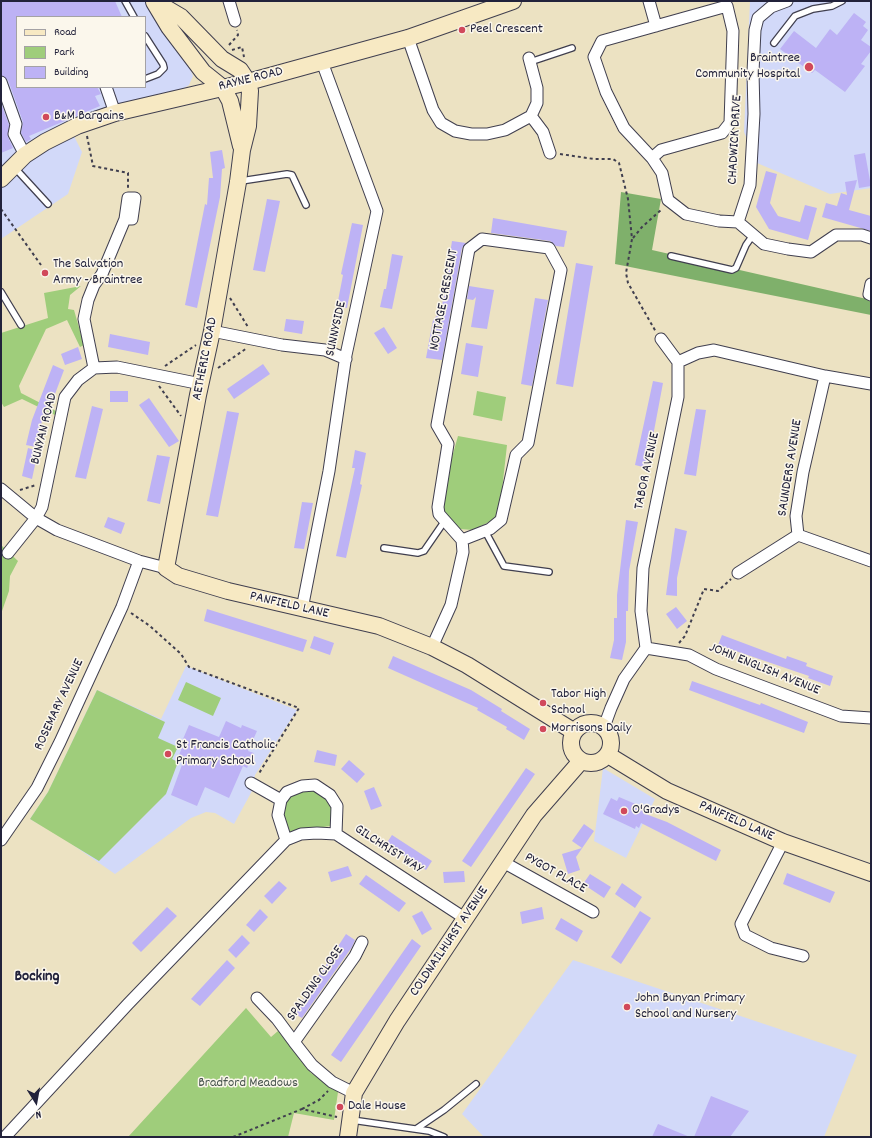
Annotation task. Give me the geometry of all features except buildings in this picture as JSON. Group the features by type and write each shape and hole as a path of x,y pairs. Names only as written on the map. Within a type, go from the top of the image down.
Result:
{"street":[{"path":"154,1 181,17 225,52 248,82"},
{"path":"154,1 169,27 203,72 223,88"},
{"path":"229,1 235,21"},
{"name":"RAYNE ROAD","path":"1,179 25,155 45,142 77,126 115,113 248,82 408,38 513,1"},
{"path":"649,1 656,26"},
{"name":"CHADWICK DRIVE","path":"738,222 750,185 754,114 753,72 755,30 758,18 771,7 787,1"},
{"path":"652,158 661,150 722,133 730,123 733,31 726,4 602,41 594,57 606,92 624,128 652,158 662,173 668,200 686,214 719,221 738,222 764,244 811,252 836,235 862,235 871,238"},
{"path":"408,38 433,110 441,124 456,131 488,134 505,130 531,116 537,103 537,88 530,60"},
{"path":"223,88 225,52"},
{"name":"SUNNYSIDE","path":"302,609 329,471 346,359 377,211 322,62"},
{"path":"1,82 16,124 14,134 25,155"},
{"name":"AETHERIC ROAD","path":"166,568 211,337 238,182 242,150 248,126 248,82"},
{"path":"106,88 115,113"},
{"name":"AETHERIC ROAD","path":"223,88 232,106 242,150"},
{"path":"531,116 543,132 550,153"},
{"path":"128,198 135,198 132,220 125,219 102,274 94,285 88,300 84,319 94,368 117,367 158,375 202,378"},
{"name":"NOTTAGE CRESCENT","path":"482,238 549,248 561,270 528,443 516,455 501,520 490,529 462,540 444,522 439,514 438,506 448,444 437,424 469,249 482,238"},
{"path":"871,284 869,294 871,295"},
{"path":"211,337 252,339 325,350 346,359"},
{"path":"661,339 678,362 698,353 714,350 825,376 871,384"},
{"name":"TABOR AVENUE","path":"646,648 641,611 643,568 678,398 678,362"},
{"name":"BUNYAN ROAD","path":"8,553 36,518 42,507 65,397 78,380 94,368"},
{"name":"SAUNDERS AVENUE","path":"825,376 803,472 796,516 798,535 871,560"},
{"name":"PANFIELD LANE","path":"3,492 36,518 57,530 139,561 166,568 178,576 228,591 379,626 432,646 467,665 573,731"},
{"path":"738,574 798,535"},
{"path":"432,646 450,605 463,552 462,540"},
{"name":"ROSEMARY AVENUE","path":"1,840 37,788 60,742 122,606 139,561"},
{"path":"604,727 624,679 646,648"},
{"name":"JOHN ENGLISH AVENUE","path":"646,648 689,655 716,669 841,716 871,718"},
{"path":"590,722 604,727 609,732 612,740 608,755 595,763 581,760 575,756 570,740 573,731 583,724 590,722"},
{"name":"PANFIELD LANE","path":"608,755 667,791 783,842 871,873"},
{"name":"COLDNAILHURST AVENUE","path":"348,1137 349,1119 354,1093 397,1021 534,815 581,760"},
{"path":"251,783 281,800"},
{"path":"5,1137 128,1004 286,840 278,815 281,800 287,792 302,786 315,785 330,795 337,806 336,834"},
{"name":"GILCHRIST WAY","path":"286,840 301,834 336,834 466,919"},
{"path":"783,842 741,924 745,935 772,948 803,956"},
{"name":"PYGOT PLACE","path":"503,862 593,912"},
{"name":"SPALDING CLOSE","path":"294,1042 355,956 362,942"},
{"name":"SPALDING CLOSE","path":"257,998 312,1065 332,1082 354,1093"}],"lane":[{"path":"125,1 133,16"},
{"path":"774,43 795,16 813,9 832,6 842,1"},
{"path":"146,38 164,68 158,74 146,79"},
{"path":"530,60 572,48"},
{"path":"13,166 48,204"},
{"path":"238,182 287,174 292,176 295,180 306,205"},
{"path":"671,256 732,270 736,268 746,245 753,235"},
{"path":"1,292 22,325"},
{"path":"384,548 418,553 424,551 444,522"},
{"path":"485,531 504,566 549,572"},
{"path":"416,1128 444,1110 476,1084"},
{"path":"349,1119 416,1128 437,1133 444,1137"}],"path":[{"path":"225,52 238,35 235,21"},
{"path":"77,126 82,136 87,136 93,166 128,173 128,198"},
{"path":"550,153 594,159 613,159 620,163 628,199 632,239 626,273 628,284 661,339"},
{"path":"632,239 642,227 664,207 668,200"},
{"path":"1,209 41,265"},
{"path":"202,378 250,346 252,339 252,333 226,291 220,285"},
{"path":"193,425 186,423 158,384 158,375 162,369 202,341 211,337"},
{"path":"3,492 39,484 47,487"},
{"path":"672,652 685,636 704,589 718,591 738,574"},
{"path":"122,606 150,626 181,654 189,667 298,708 263,768 251,783"},
{"path":"233,1137 302,1110 326,1094 332,1082"},
{"path":"302,1110 349,1119"}],"shaded area":[{"path":"1,1 145,1 189,66 193,76 189,85 181,90 74,136 82,152 68,194 1,239"},
{"name":"Braintree Community Hospital","path":"750,1 871,1 871,188 830,194 757,163 744,132"},
{"name":"St Francis Catholic Primary School","path":"186,666 297,710 255,775 252,791 234,824 215,813 206,812 191,818 115,874 63,838 30,819 48,792 97,690 161,719"},
{"path":"603,768 655,799 626,858 594,841"},
{"name":"John Bunyan Primary School and Nursery","path":"573,960 857,1055 824,1137 484,1137 462,1114"}],"green space":[{"path":"621,192 661,199 652,250 871,300 871,315 615,264"},
{"path":"81,286 70,295 68,309 74,310 84,345 80,347 67,320 46,329 19,386 21,393 56,411 55,415 22,399 4,407 1,402 1,333 48,318 44,293"},
{"path":"477,391 506,397 502,421 473,415"},
{"path":"458,436 507,445 499,517 473,530 460,529 438,507"},
{"path":"1,545 18,561 10,576 9,591 1,614"},
{"path":"186,682 221,698 213,716 178,700"},
{"path":"97,690 165,722 158,738 178,747 172,759 178,762 166,794 99,861 30,819 48,792"},
{"path":"312,789 330,802 333,812 333,821 330,826 290,832 285,829 282,811 287,799 298,791"},
{"name":"Bradford Meadows","path":"246,1008 271,1037 278,1031 311,1073 338,1092 334,1120 294,1113 288,1137 128,1137"}],"place":[{"name":"Peel Crescent","path":"462,30"},
{"name":"Braintree Community Hospital","path":"809,67"},
{"name":"B&M Bargains","path":"46,117"},
{"name":"The Salvation Army - Braintree","path":"45,273"},
{"name":"Tabor High School","path":"543,703"},
{"name":"Morrisons Daily","path":"543,729"},
{"name":"St Francis Catholic Primary School","path":"168,754"},
{"name":"O'Gradys","path":"624,811"},
{"name":"John Bunyan Primary School and Nursery","path":"627,1007"},
{"name":"Dale House","path":"340,1107"}],"district":[{"name":"Bocking","path":"37,978"}]}
